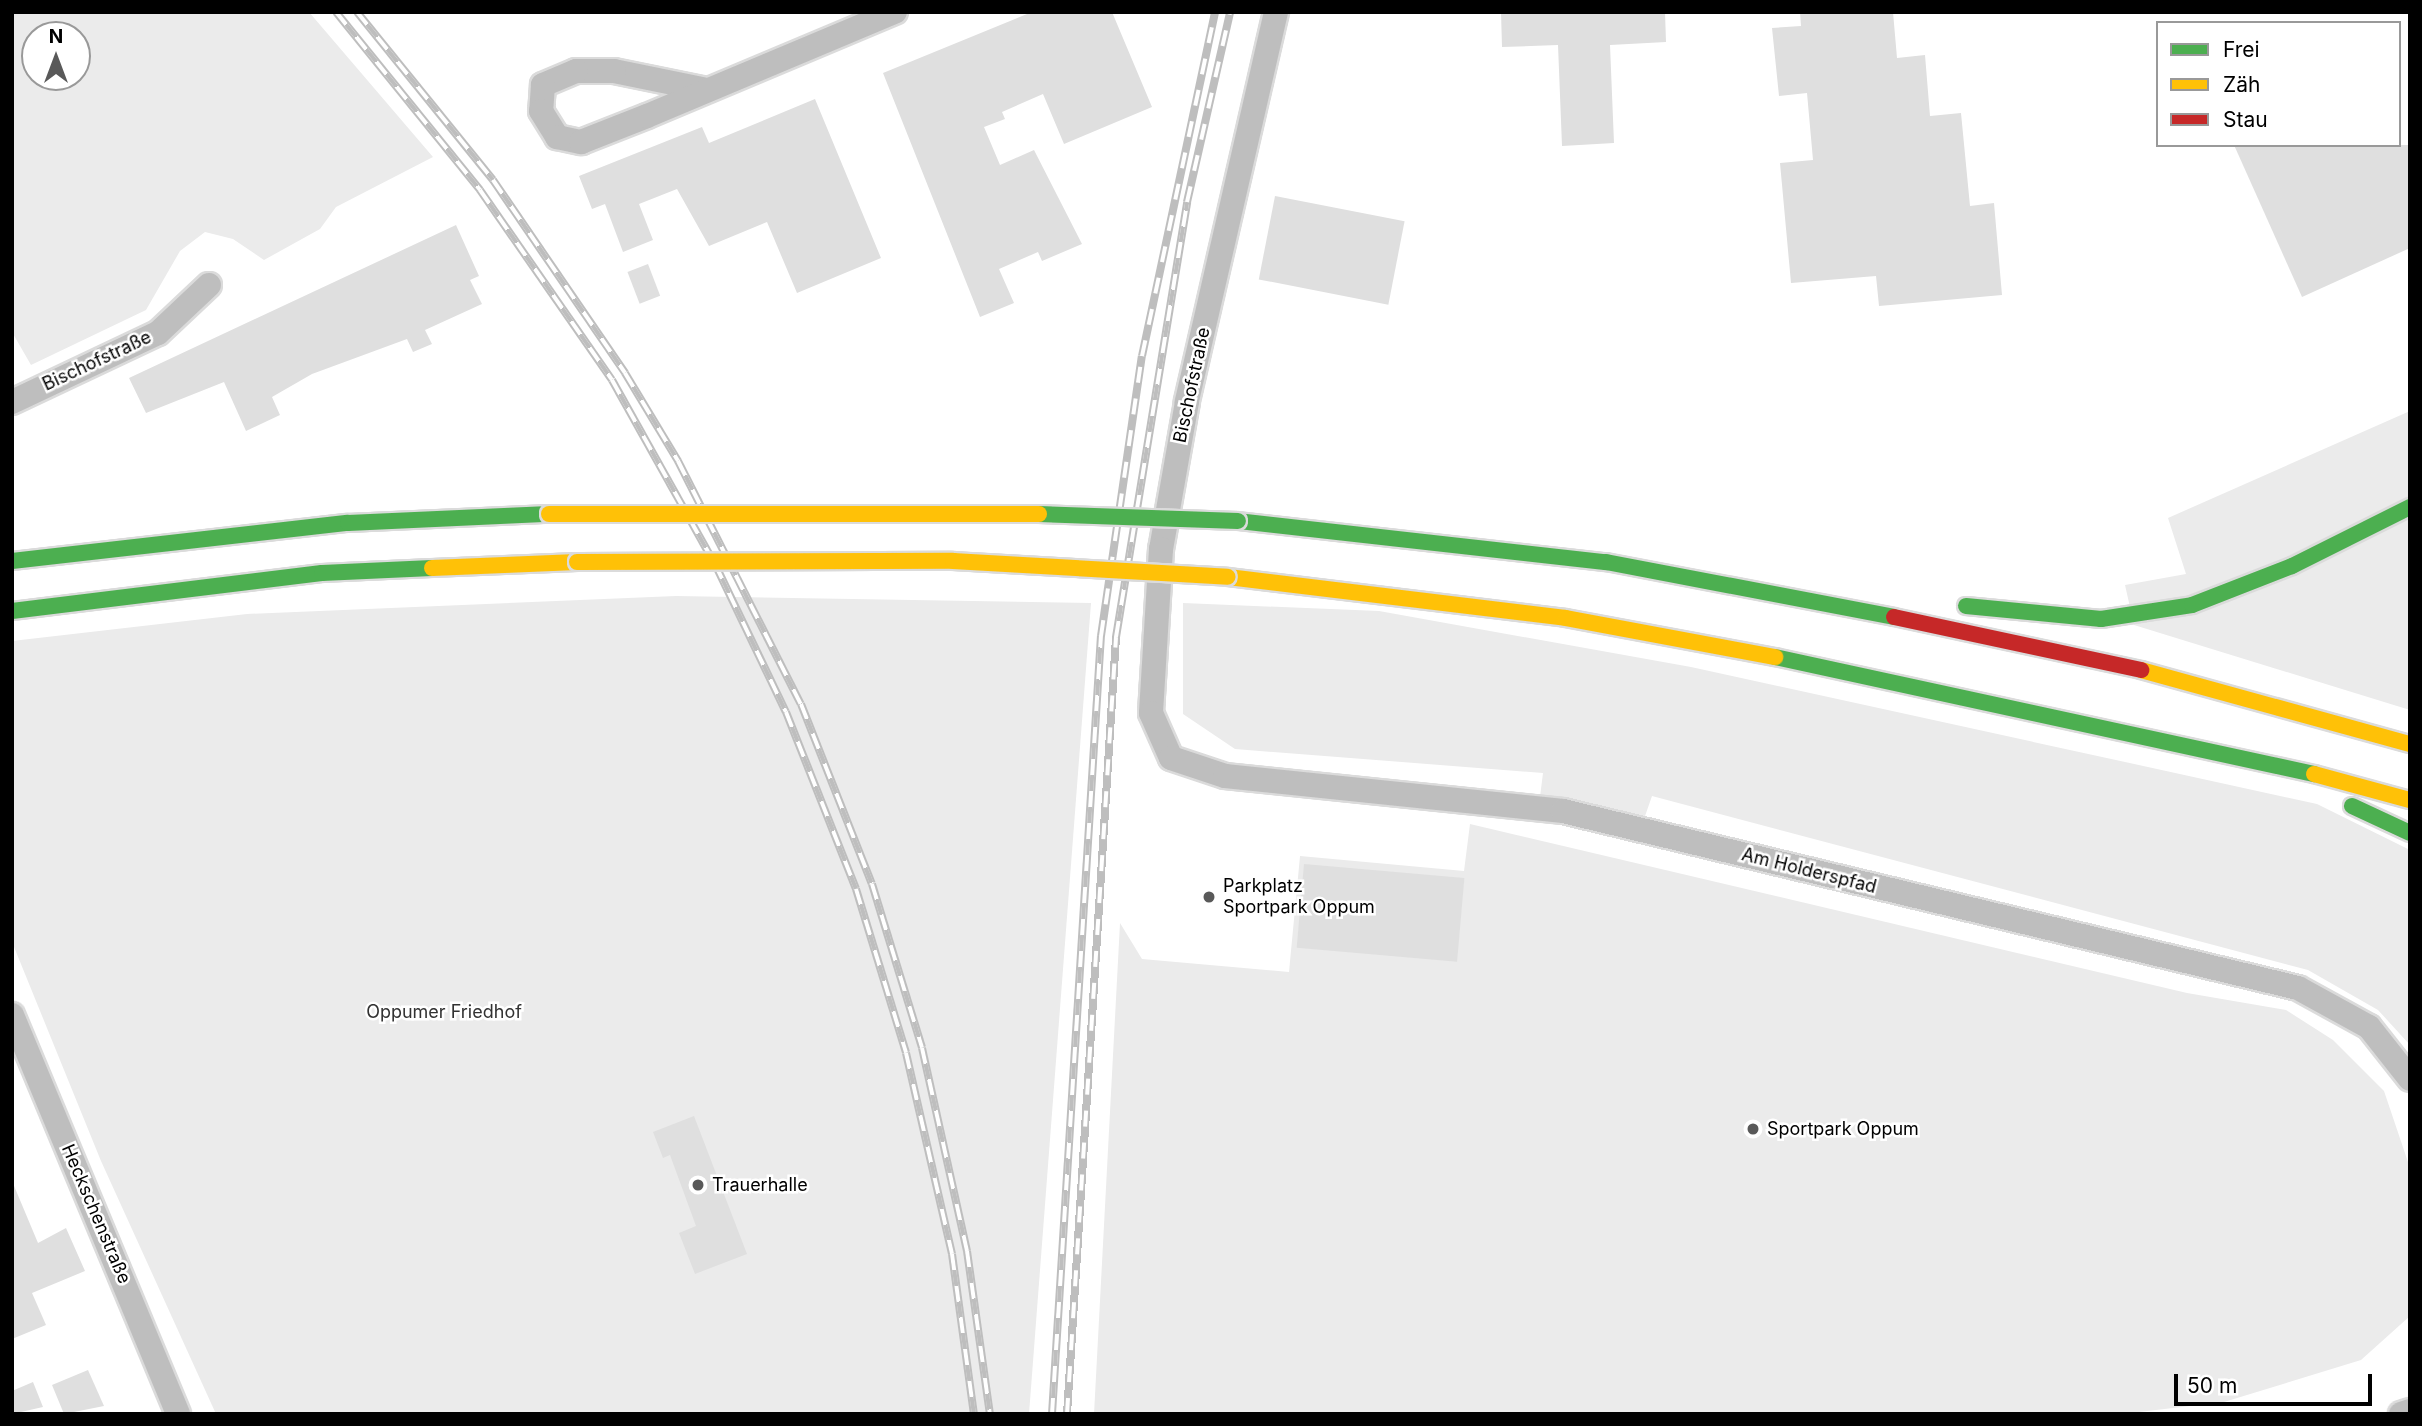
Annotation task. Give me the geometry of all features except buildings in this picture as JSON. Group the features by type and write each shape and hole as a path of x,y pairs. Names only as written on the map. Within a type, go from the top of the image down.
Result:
{"highway":[{"path":"1949,603 2016,615 2101,619 2192,605 2292,566 2410,507"},
{"path":"12,561 348,523 549,514 885,510 1238,521 1606,562 1738,584 2131,667 2410,744"},
{"path":"12,611 322,573 577,562 953,561 1228,576 1580,621 1812,664 2201,753 2271,763 2410,800"},
{"path":"1738,584 1776,576"},
{"path":"2201,753 2410,833"}],"street":[{"path":"707,90 614,71 576,71 543,85 541,111 557,137 581,142 707,90 895,12"},
{"name":"Bischofstraße","path":"1171,758 1151,713 1161,549 1187,402 1276,12"},
{"name":"Bischofstraße","path":"12,402 158,333 209,285"},
{"name":"Am Holderspfad","path":"1171,758 1225,776 1563,811 2298,988 2369,1027 2410,1080"},
{"name":"Heckschenstraße","path":"12,1015 178,1414"},
{"path":"2401,1414 2410,1411"}],"green space":[{"path":"12,12 309,12 433,157 336,207 320,229 264,260 233,239 205,232 180,251 146,310 31,365 12,332"},
{"path":"2410,411 2410,710 2134,625 2125,585 2186,574 2168,518"},
{"name":"Oppumer Friedhof","path":"676,596 1091,603 1029,1414 216,1414 101,1161 12,942 12,641 247,614"},
{"path":"1183,603 1379,611 1691,667 2317,804 2410,850 2410,1045 2378,1010 2308,970 1652,796 1644,819 1540,797 1543,773 1235,749 1183,714"},
{"name":"Sportpark Oppum","path":"1470,824 2187,993 2286,1010 2333,1040 2384,1091 2410,1168 2410,1316 2361,1360 2224,1402 2122,1414 1094,1414 1120,923 1142,959 1289,972 1300,856 1464,871"}],"railway":[{"path":"336,12 480,190 612,380 715,564 786,712 856,889 906,1053 952,1254 974,1414"},
{"path":"357,12 493,180 625,373 678,461 801,704 872,884 922,1048 967,1251 990,1414"},
{"path":"1052,1414 1101,636 1142,356 1215,12"},
{"path":"1067,1414 1116,637 1187,202 1230,12"}],"traffic: fast":[{"path":"1966,606 2101,619 2192,605 2292,566 2410,507"},
{"path":"12,561 348,523 549,514"},
{"path":"1039,514 1238,521"},
{"path":"1238,521 1606,562 1894,617"},
{"path":"12,611 322,573 432,568"},
{"path":"1775,657 2314,774"},
{"path":"2352,806 2410,833"}],"traffic: slow":[{"path":"549,514 1039,514"},
{"path":"577,562 953,561 1228,577"},
{"path":"432,568 577,562"},
{"path":"1228,577 1566,618 1775,657"},
{"path":"2141,670 2410,744"},
{"path":"2314,774 2410,800"}],"traffic: jam":[{"path":"1894,617 2141,670"}],"place":[{"name":"Parkplatz Sportpark Oppum","path":"1209,897"},
{"name":"Sportpark Oppum","path":"1753,1129"},
{"name":"Trauerhalle","path":"698,1185"}]}
